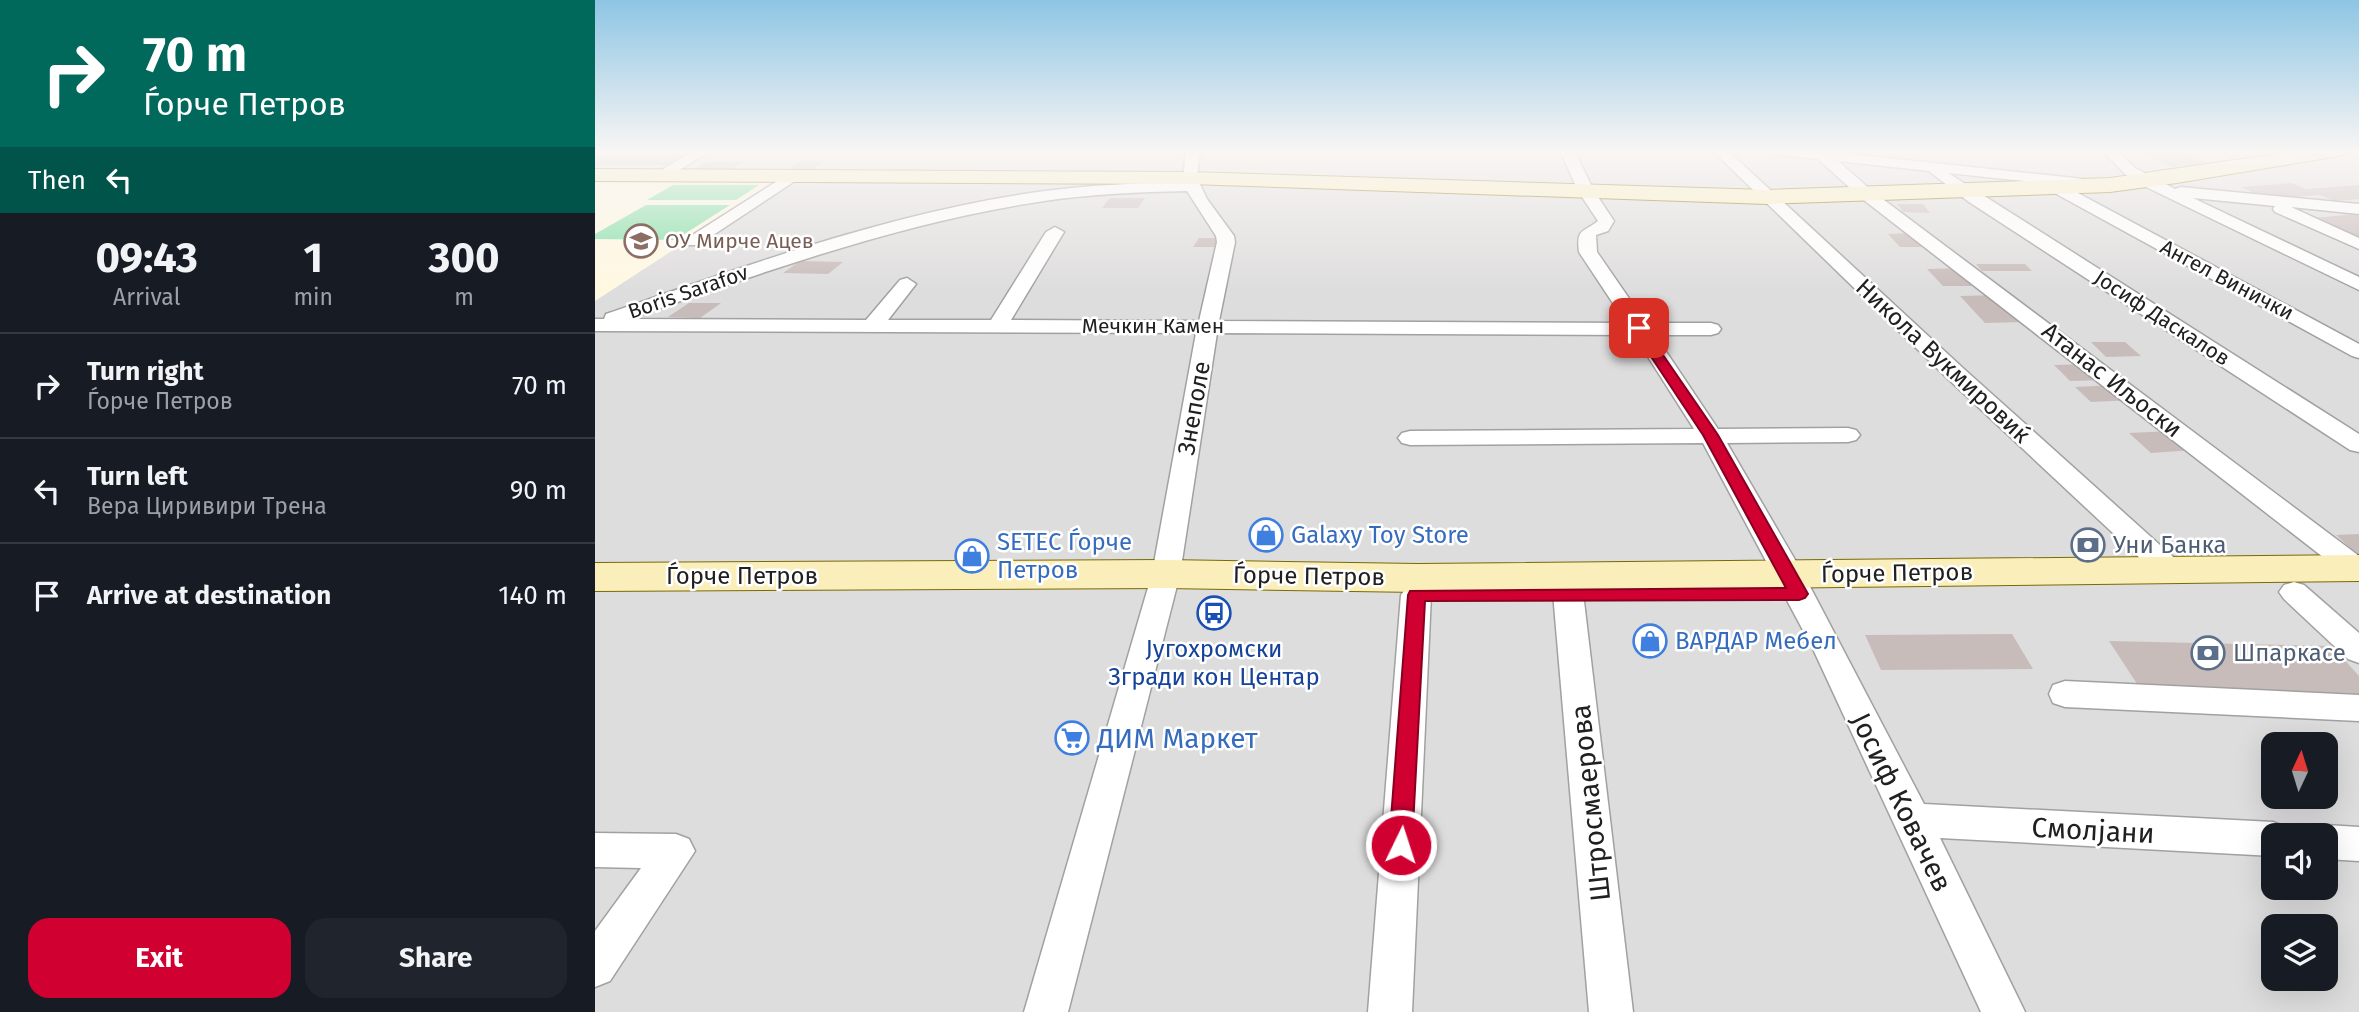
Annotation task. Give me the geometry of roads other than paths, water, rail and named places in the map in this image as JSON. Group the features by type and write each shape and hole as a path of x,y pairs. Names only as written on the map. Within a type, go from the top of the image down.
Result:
{"street":[{"path":"692,241 760,197"},
{"name":"Boris Sarafov","path":"595,324 869,233 967,208 1039,197"},
{"name":"Знеполе","path":"1046,1012 1163,584 1208,325 1226,242 1225,236 1198,197"},
{"name":"Јосиф Ковачев","path":"1590,197 1606,220 1602,227 1589,232 1586,240 1588,252 1710,435 1794,584 1913,820 2003,1012"},
{"name":"Никола Вукмировиќ","path":"1767,197 2170,570"},
{"name":"Aтанас Иљоски","path":"1871,197 2358,576"},
{"name":"Јосиф Даскалов","path":"1974,197 2359,445"},
{"name":"Ангел Винички","path":"2074,197 2359,352"},
{"path":"2179,197 2359,284"},
{"path":"2244,197 2359,209"},
{"path":"2258,199 2359,244"},
{"path":"999,326 1055,232"},
{"path":"872,326 907,284"},
{"name":"Мечкин Камен","path":"595,324 1711,329"},
{"path":"1410,438 1848,435"},
{"name":"Ѓорче Петров","path":"595,577 1163,584 1416,595 1568,593 2170,570 2358,576"},
{"name":"Ѓорче Петров","path":"595,598 1418,578 2294,592 2358,576"},
{"path":"2294,592 2359,651"},
{"name":"Штросмаерова","path":"1568,593 1611,1012"},
{"path":"1390,1012 1416,595"},
{"path":"2065,695 2359,708"},
{"name":"Смолјани","path":"1913,820 2261,838"},
{"path":"2338,843 2359,844"},
{"path":"595,850 676,850 595,966"}],"place":[{"name":"ОУ Мирче Ацев","path":"641,241"},
{"name":"Galaxy Toy Store","path":"1266,535"},
{"name":"Уни Банка","path":"2088,545"},
{"name":"SETEC Ѓорче Петров","path":"972,556"},
{"name":"Југохромски Згради кон Центар","path":"1214,613"},
{"name":"ВАРДАР Мебел","path":"1650,641"},
{"name":"Шпаркасе","path":"2208,653"},
{"name":"ДИМ Маркет","path":"1072,738"}]}
